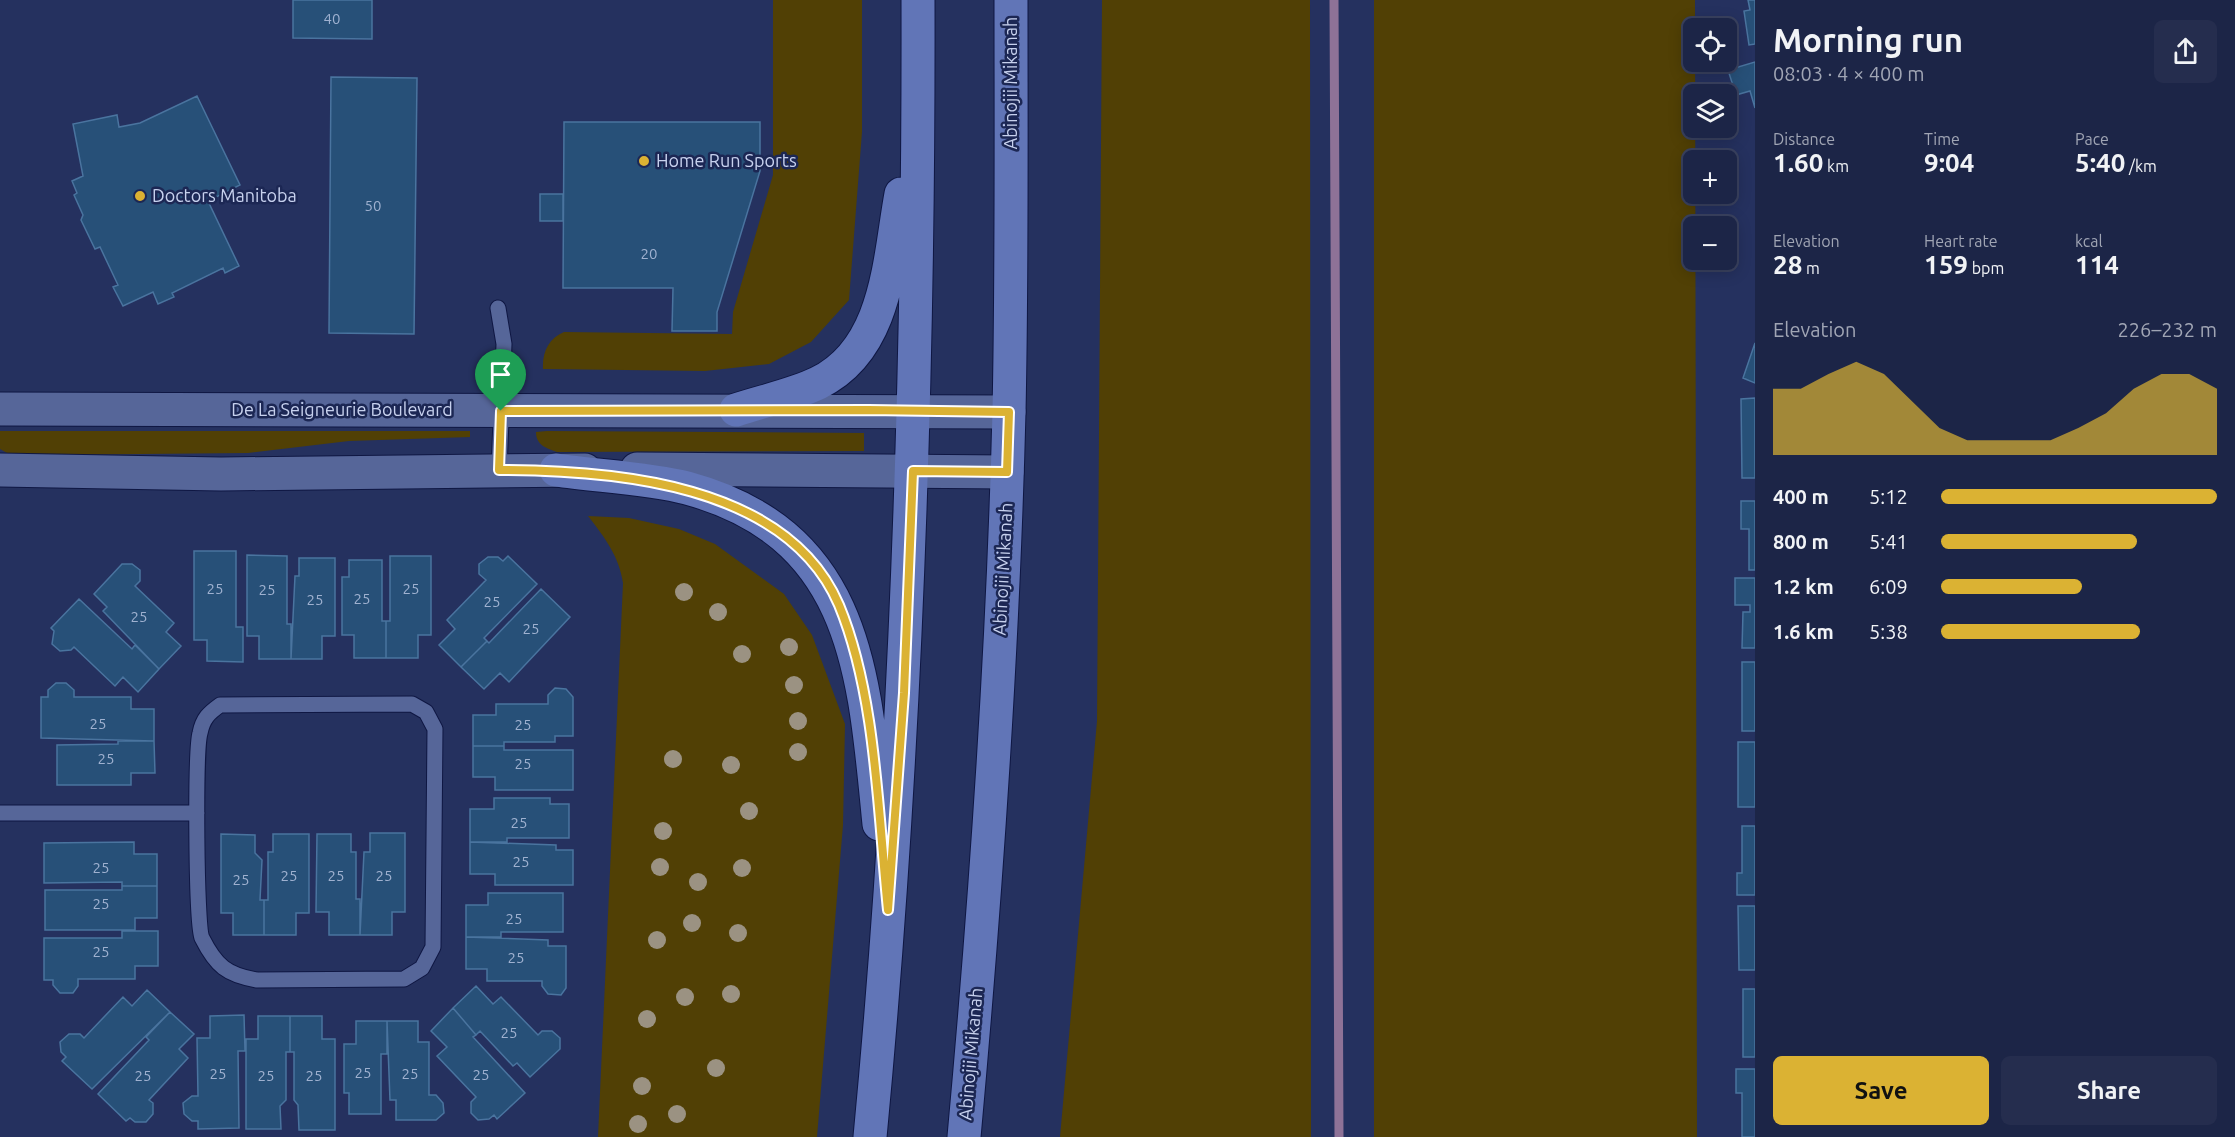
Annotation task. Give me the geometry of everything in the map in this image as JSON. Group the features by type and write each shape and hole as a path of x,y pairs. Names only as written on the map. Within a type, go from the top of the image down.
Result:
{"main road":[{"path":"870,1137 904,693 913,471 918,0"},
{"name":"Abinojii Mikanah","path":"964,1137 995,733 1007,472 1011,0"},
{"path":"736,410 818,383 835,373 859,348 874,322 884,295 918,104"},
{"path":"555,470 685,488 726,501 779,534 801,552 820,574 838,603 854,652 869,730 888,910"}],"street":[{"name":"De La Seigneurie Boulevard","path":"0,409 1009,412"},
{"path":"0,470 221,474 499,470 1007,472"}],"lane":[{"path":"498,308 504,344 499,470"},
{"path":"412,704 426,712 435,729 433,947 422,968 404,979 257,980 236,976 218,965 201,936 197,813 199,735 205,716 220,705 412,704"},
{"path":"0,813 197,813"}],"shaded area":[{"path":"773,0 862,0 862,132 849,300 811,342 769,364 705,371 543,369 544,357 550,342 564,332 732,334 733,312 773,175"},
{"path":"1102,0 1310,0 1311,1137 1060,1137 1097,721"},
{"path":"1374,0 1695,0 1695,18 1683,18 1683,72 1695,72 1695,84 1683,84 1683,138 1695,138 1695,150 1683,150 1683,204 1695,204 1695,216 1683,216 1683,270 1695,270 1697,1137 1374,1137"},
{"path":"0,431 470,431 470,437 349,441 248,453 33,455 7,453 0,449"},
{"path":"536,432 864,433 864,451 557,452 540,443 536,436"},
{"path":"588,516 629,518 679,529 715,544 784,594 812,635 845,724 843,825 817,1137 598,1137 623,583 615,556"}],"building":[{"path":"293,0 372,0 372,39 293,38"},
{"path":"1748,0 1755,0 1755,44 1749,45 1744,11 1750,10"},
{"path":"1755,62 1755,108 1750,91 1737,95 1737,84 1732,84 1729,72 1737,72 1737,67"},
{"path":"331,77 417,78 414,334 329,333"},
{"path":"197,96 240,185 208,201 239,266 225,273 223,268 172,293 174,297 158,304 153,292 123,306 113,287 118,285 100,247 95,249 81,220 83,215 74,195 77,193 72,181 83,176 73,124 117,115 119,127 140,123"},
{"path":"564,122 760,122 760,171 717,312 717,331 672,331 673,288 563,288"},
{"path":"540,194 563,194 563,221 540,221"},
{"path":"1755,343 1755,383 1743,378"},
{"path":"1755,398 1755,478 1742,478 1741,399"},
{"path":"1741,501 1755,501 1755,570 1749,570 1749,529 1741,529"},
{"path":"194,551 236,551 236,627 243,627 243,662 207,661 207,640 194,640"},
{"path":"247,555 287,556 287,624 291,624 291,659 259,659 259,636 247,636"},
{"path":"390,556 431,556 431,635 418,635 418,658 386,658 386,621 390,621"},
{"path":"508,556 537,584 484,638 487,641 461,667 439,645 455,629 447,620 486,580 479,574 479,564 488,557 498,557 503,561"},
{"path":"299,558 335,558 335,636 322,636 322,659 291,659 295,576 299,576"},
{"path":"349,560 382,560 382,621 386,621 386,658 354,658 354,635 342,635 342,577 349,577"},
{"path":"122,564 132,564 140,570 140,581 135,586 174,623 166,632 181,646 159,669 103,611 107,607 94,594"},
{"path":"1735,578 1755,578 1755,648 1742,648 1743,612 1750,612 1750,605 1735,605"},
{"path":"541,589 570,617 509,682 500,673 484,689 461,667 487,641 489,643"},
{"path":"79,599 132,649 135,645 159,669 138,692 123,677 115,686 74,647 71,650 60,651 52,644 54,631 51,628"},
{"path":"1742,662 1755,662 1755,731 1742,731"},
{"path":"56,683 66,683 74,690 74,697 131,697 131,709 154,709 154,741 41,738 41,697 48,697 48,690"},
{"path":"555,688 566,689 573,697 573,736 555,736 555,742 504,742 504,746 473,746 473,715 496,715 496,704 548,704 548,695"},
{"path":"118,741 154,741 155,773 131,773 131,785 57,785 57,745 118,744"},
{"path":"1738,742 1755,742 1755,807 1738,807"},
{"path":"473,746 504,746 504,750 573,750 573,790 495,790 495,777 473,777"},
{"path":"494,798 550,798 550,804 569,804 569,838 507,838 507,842 470,842 470,809 494,809"},
{"path":"1742,826 1755,826 1755,895 1737,895 1737,873 1742,873"},
{"path":"370,833 405,833 405,912 392,912 392,935 360,935 364,852 370,852"},
{"path":"221,834 255,835 255,853 262,860 260,900 264,900 264,935 233,935 233,913 221,913"},
{"path":"273,834 309,834 309,913 296,913 296,935 264,935 264,900 268,900 268,852 273,852"},
{"path":"317,834 351,834 351,852 356,852 356,899 360,899 360,935 329,935 329,912 316,912"},
{"path":"134,842 134,854 157,854 157,886 122,886 122,882 44,883 44,843"},
{"path":"470,842 556,845 556,850 573,850 573,885 495,885 495,874 470,874"},
{"path":"122,886 157,886 157,918 135,918 135,930 45,930 45,890 122,890"},
{"path":"488,893 563,893 563,932 501,932 501,937 466,937 466,905 488,905"},
{"path":"1738,906 1755,906 1755,970 1739,970"},
{"path":"122,931 158,931 158,966 135,966 135,979 78,979 78,986 73,993 60,993 53,985 53,980 44,980 44,938 122,938"},
{"path":"466,937 548,940 548,946 566,946 566,988 561,995 548,994 542,986 542,981 487,981 487,969 466,969"},
{"path":"476,986 493,1004 501,997 538,1035 542,1031 552,1031 560,1038 560,1049 530,1077 517,1063 513,1066 480,1031 476,1035 453,1008"},
{"path":"1743,989 1755,989 1755,1057 1743,1057"},
{"path":"147,990 170,1012 92,1089 62,1061 66,1057 61,1052 60,1042 69,1034 80,1034 84,1038 123,997 132,1006"},
{"path":"453,1008 476,1035 473,1037 525,1093 497,1119 494,1115 489,1119 478,1120 471,1113 471,1102 476,1097 437,1056 447,1047 431,1031"},
{"path":"170,1012 194,1034 179,1049 188,1058 149,1100 153,1103 153,1114 146,1122 135,1122 130,1118 126,1121 98,1094 149,1040 146,1037"},
{"path":"244,1015 245,1051 238,1051 239,1128 198,1129 198,1121 192,1121 184,1114 183,1103 192,1096 198,1096 197,1038 210,1038 210,1016"},
{"path":"258,1016 290,1016 290,1052 286,1052 286,1100 280,1106 281,1129 246,1129 246,1039 258,1039"},
{"path":"290,1016 322,1016 322,1039 335,1039 335,1130 299,1130 298,1105 294,1100 294,1052 290,1052"},
{"path":"356,1021 387,1021 387,1054 381,1054 381,1114 349,1114 349,1093 344,1093 344,1044 356,1044"},
{"path":"387,1021 418,1021 418,1042 429,1042 429,1095 436,1095 443,1103 444,1113 436,1120 396,1120 396,1100 390,1100"},
{"path":"1736,1069 1755,1069 1755,1137 1742,1137 1742,1093 1736,1093"}],"waterway":[{"path":"1334,0 1339,1137"}],"place":[{"name":"Home Run Sports","path":"644,161"},
{"name":"Doctors Manitoba","path":"140,196"}],"route":[{"path":"501,411 1009,412 1007,472 913,471 904,693 888,910 869,730 852,641 838,603 820,574 801,552 779,534 754,516 726,501 685,488 555,470 499,470 501,411"}]}
